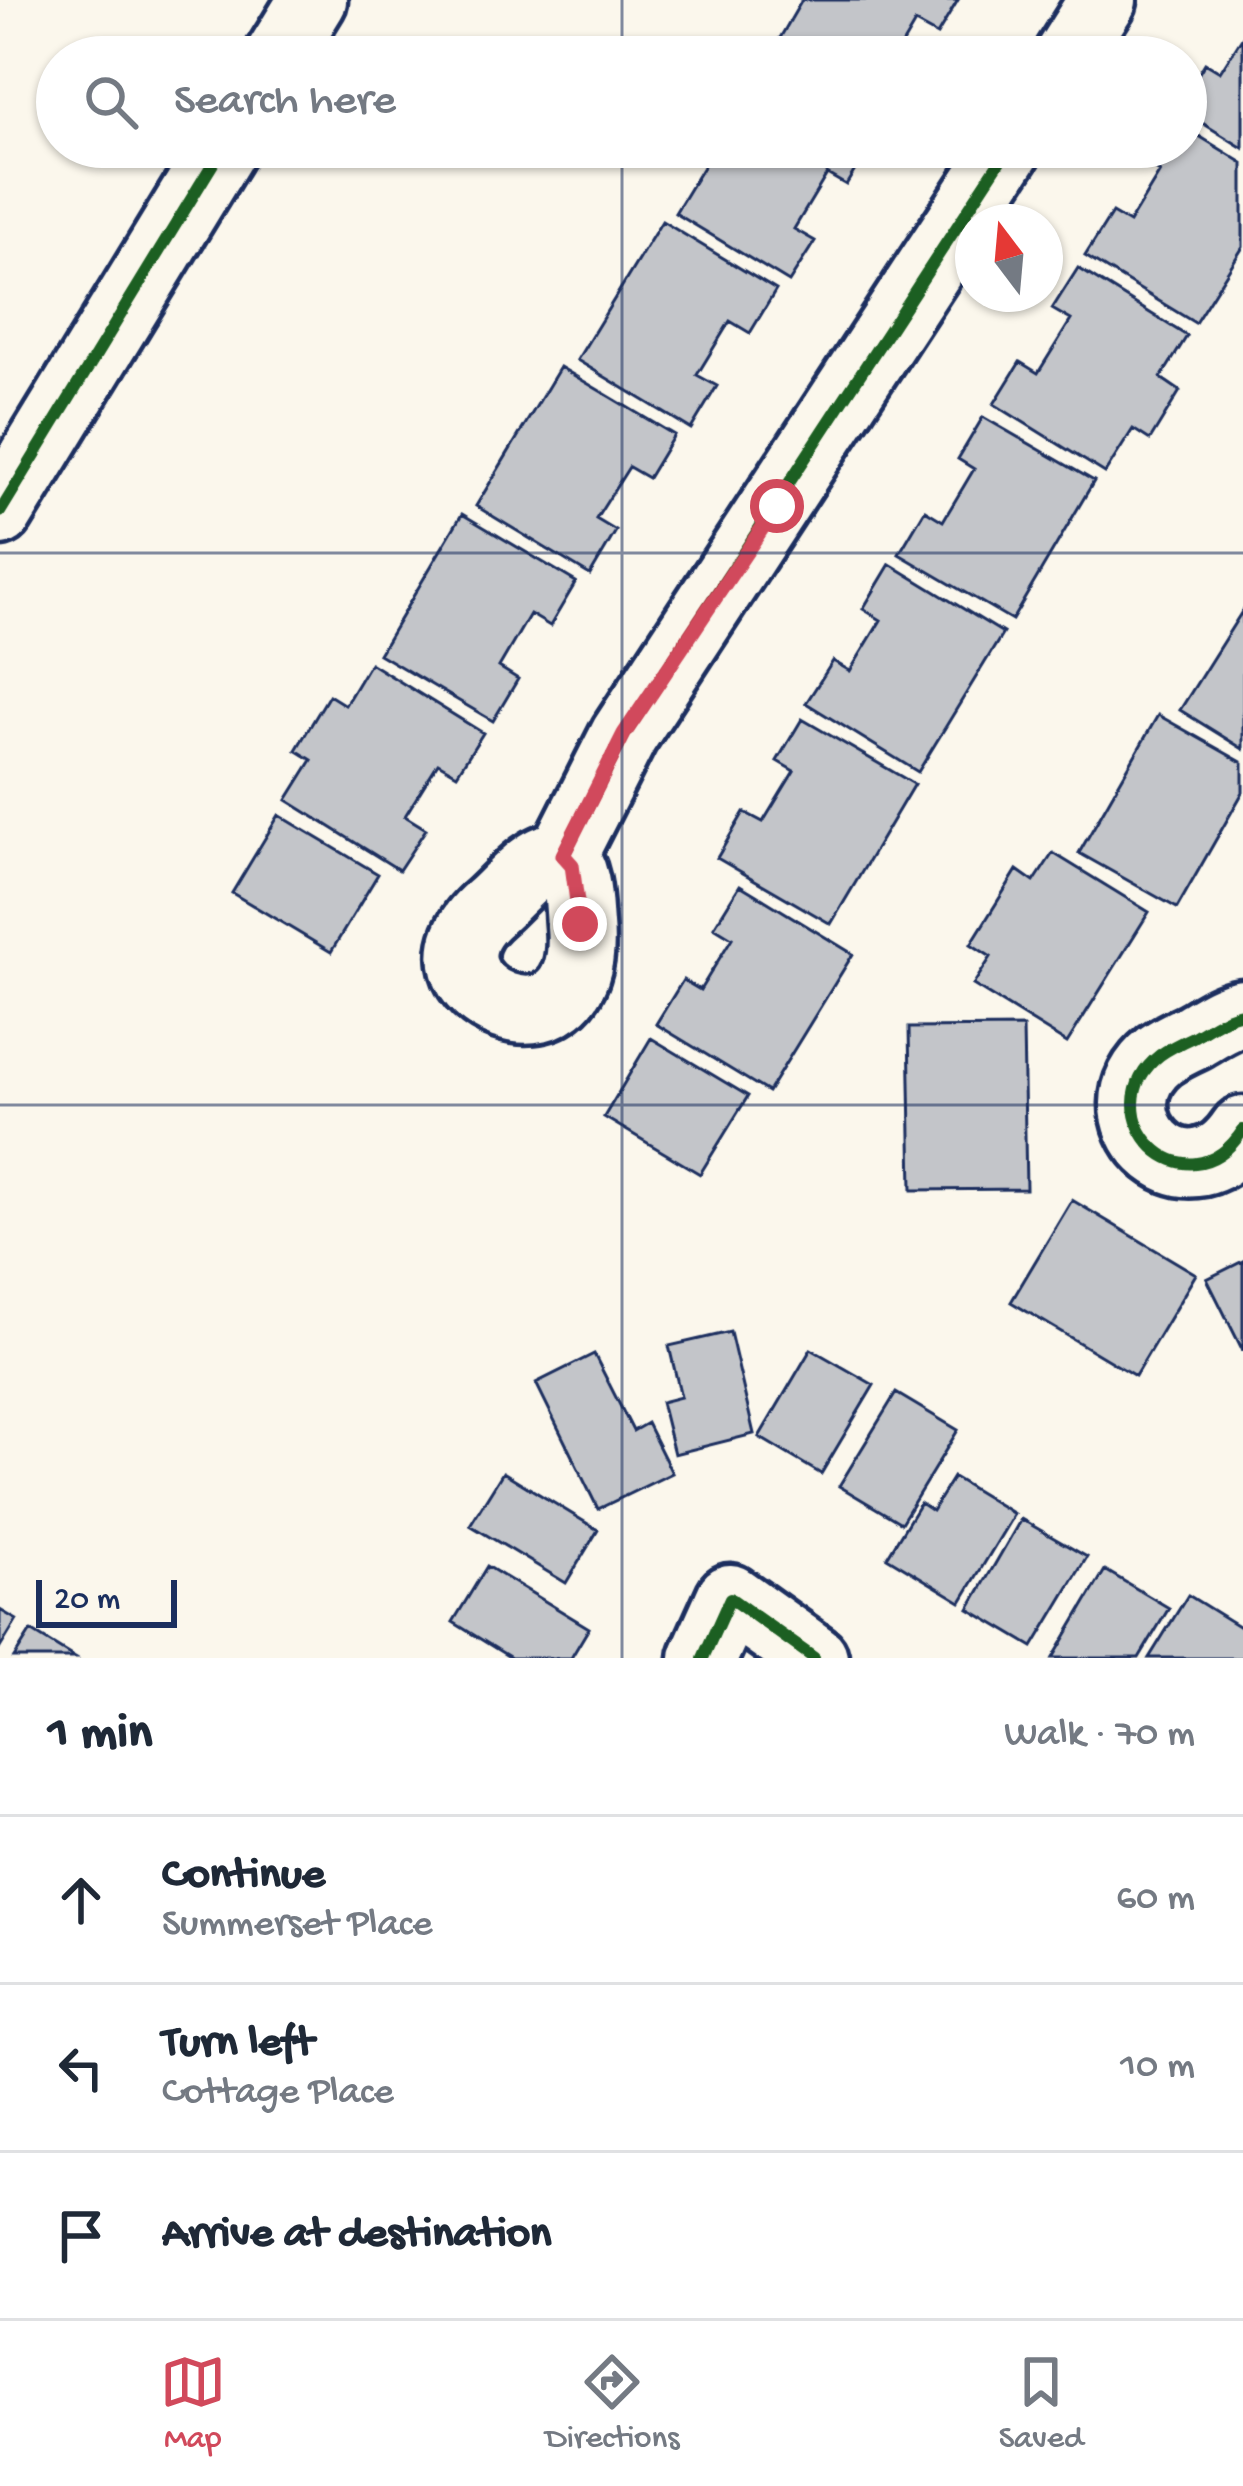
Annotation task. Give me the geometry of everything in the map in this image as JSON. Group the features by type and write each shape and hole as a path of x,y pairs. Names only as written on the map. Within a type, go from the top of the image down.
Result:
{"street":[{"path":"291,36 313,0"},
{"path":"1080,36 1103,0"},
{"path":"0,512 210,168"},
{"path":"563,855 624,734 995,168"},
{"path":"1243,1013 1160,1054 1137,1086 1134,1105 1136,1124 1145,1141 1175,1162 1210,1160 1226,1152 1243,1130"},
{"path":"703,1658 730,1598 814,1658"}],"building":[{"path":"802,0 958,0 937,35 915,23 907,36 781,36"},
{"path":"1243,36 1243,148 1207,126 1207,64 1220,72"},
{"path":"1207,141 1243,163 1243,247 1195,323 1085,256 1112,213 1129,223 1160,172 1154,168 1207,168"},
{"path":"702,168 856,168 846,185 827,174 794,229 815,241 789,282 675,213"},
{"path":"662,221 776,290 750,333 730,321 697,375 717,386 691,429 577,360"},
{"path":"1078,268 1187,336 1161,378 1180,391 1150,440 1133,429 1105,473 994,404 1020,362 1038,373 1071,320 1057,312 1063,312 1063,292"},
{"path":"560,367 674,435 648,478 629,467 596,519 616,531 590,575 476,506"},
{"path":"983,417 1094,481 1012,620 899,554 925,510 943,521 974,469 958,459"},
{"path":"462,514 576,582 550,626 530,614 499,667 518,679 493,721 379,654"},
{"path":"890,564 1003,633 918,772 806,703 833,661 850,671 881,620 863,609"},
{"path":"1243,610 1243,749 1180,710"},
{"path":"370,663 483,733 457,774 438,763 405,816 426,829 399,870 287,800 312,760 296,750 329,695 345,705"},
{"path":"1158,715 1243,763 1243,792 1177,908 1079,853"},
{"path":"802,719 914,784 831,924 717,858 744,812 763,822 794,771 777,761"},
{"path":"279,815 378,874 331,952 232,893"},
{"path":"1053,853 1149,912 1067,1043 973,985 991,957 971,944 1017,870 1034,882"},
{"path":"740,885 853,954 768,1092 656,1024 683,980 700,990 732,938 714,927"},
{"path":"1023,1027 1026,1189 912,1190 909,1028"},
{"path":"651,1038 748,1096 700,1174 604,1117"},
{"path":"1072,1200 1196,1274 1135,1376 1011,1302"},
{"path":"1243,1261 1243,1351 1207,1279"},
{"path":"730,1332 754,1434 674,1454 661,1402 681,1397 669,1346"},
{"path":"811,1349 874,1385 821,1474 759,1437"},
{"path":"594,1354 633,1431 647,1423 672,1473 598,1509 536,1383"},
{"path":"896,1393 958,1430 901,1523 839,1486"},
{"path":"503,1472 598,1530 566,1583 470,1525"},
{"path":"953,1477 1014,1514 961,1602 887,1557 920,1503 932,1511"},
{"path":"1021,1519 1087,1557 1033,1647 969,1609"},
{"path":"487,1566 589,1628 571,1658 511,1658 453,1622"},
{"path":"1105,1570 1169,1608 1139,1658 1053,1658"},
{"path":"1188,1595 1243,1629 1243,1658 1149,1658"},
{"path":"0,1610 17,1620 0,1648"},
{"path":"31,1631 75,1658 14,1658"}],"cycle path":[{"path":"0,512 210,168"},
{"path":"563,855 624,735 995,168"},
{"path":"1243,1013 1160,1055 1140,1078 1134,1103 1139,1127 1152,1147 1172,1160 1195,1163 1220,1154 1243,1130"},
{"path":"703,1658 730,1598 814,1658"}],"route":[{"path":"580,924 572,865 563,855 624,734 777,506"}]}
